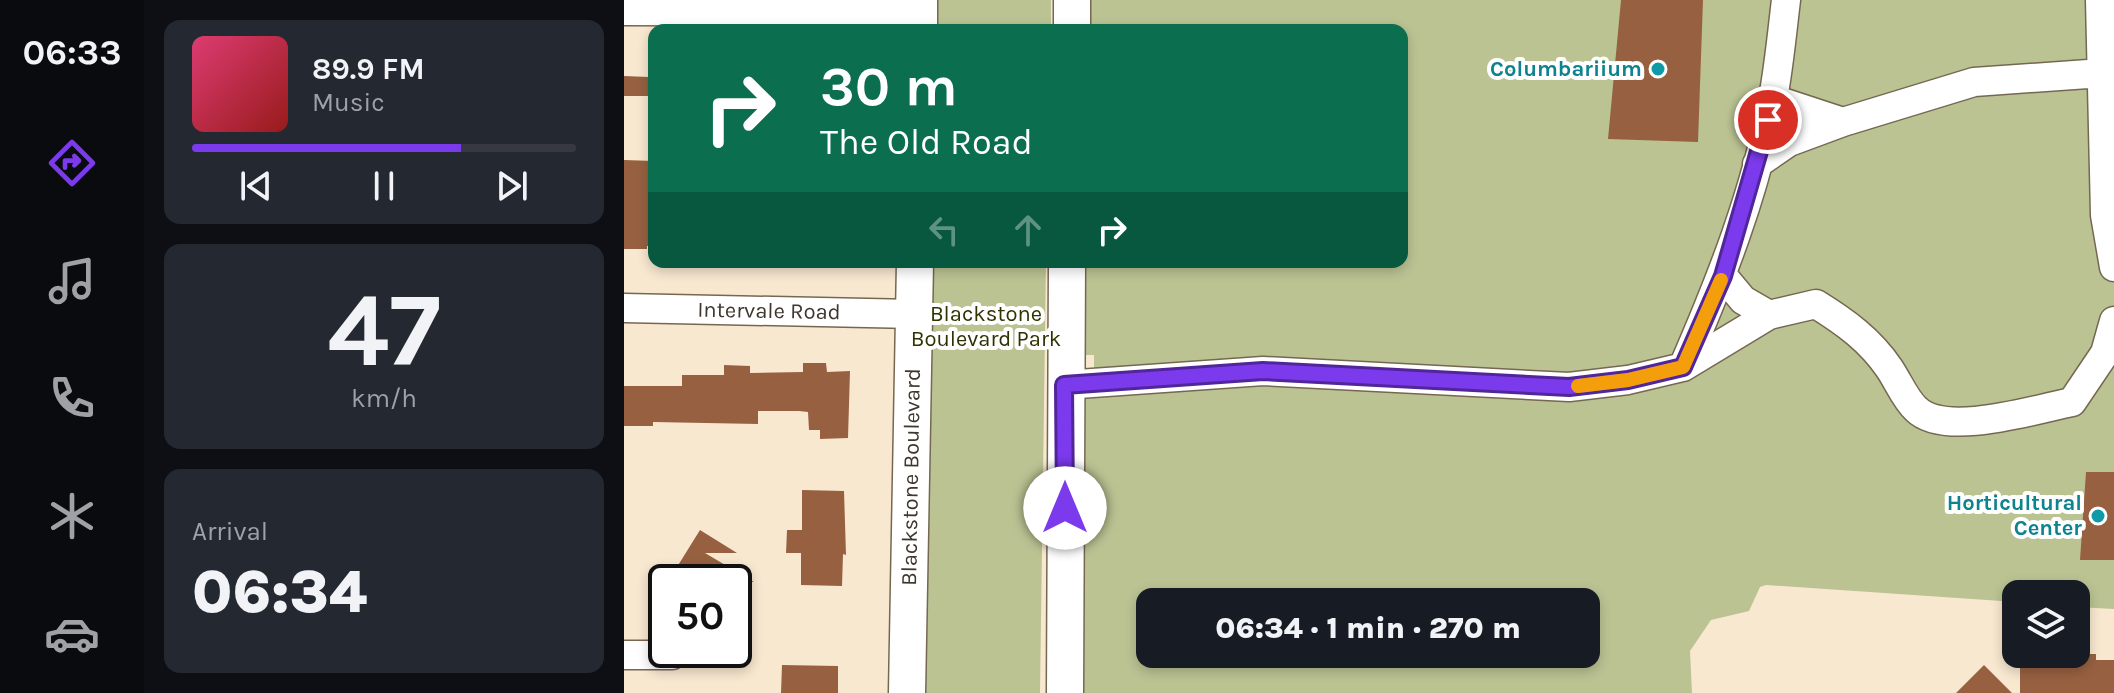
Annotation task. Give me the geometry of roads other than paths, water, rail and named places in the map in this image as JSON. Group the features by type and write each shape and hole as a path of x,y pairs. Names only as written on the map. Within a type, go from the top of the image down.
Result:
{"main road":[{"path":"1072,0 1072,24"},
{"name":"Blackstone Boulevard","path":"907,693 915,268"},
{"path":"1065,693 1067,268"}],"street":[{"path":"1683,367 1723,276 1757,164 1773,99 1786,0"},
{"path":"2100,0 2105,215 2114,267"},
{"path":"624,11 919,14"},
{"path":"1757,164 1789,142 1974,82 2102,73"},
{"path":"1773,99 1843,122"},
{"path":"1723,276 1743,300 1769,315"},
{"path":"1064,385 1263,371 1569,387 1628,380 1683,367 1769,315 1816,304 1855,329 1887,365 1918,411 1951,422 1999,417 2072,402 2105,353 2114,321"},
{"name":"Intervale Road","path":"624,308 914,314"},
{"path":"624,655 648,655"}],"place":[{"name":"Columbariium","path":"1658,69"},
{"name":"Horticultural Center","path":"2098,516"}],"park label":[{"name":"Blackstone Boulevard Park","path":"986,326"}]}
